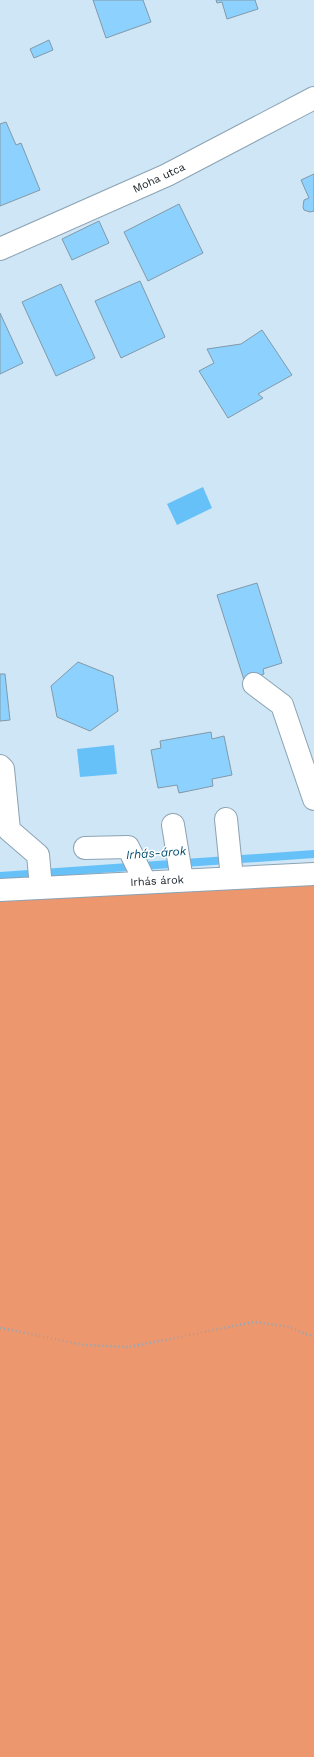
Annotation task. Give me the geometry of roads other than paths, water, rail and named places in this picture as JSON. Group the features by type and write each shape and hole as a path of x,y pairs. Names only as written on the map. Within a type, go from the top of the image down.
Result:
{"street":[{"name":"Moha utca","path":"0,249 167,175 314,98"},
{"path":"254,684 282,705 314,799"},
{"path":"0,766 3,769 10,830 38,854 41,887"},
{"path":"226,819 232,878"},
{"path":"173,825 182,880"},
{"path":"85,848 128,847 145,882"},
{"name":"Irhás árok","path":"0,890 314,874"}],"water":[{"path":"203,487 212,508 177,525 167,504"},
{"path":"114,745 117,774 80,777 77,749"}],"waterway":[{"name":"Irhás-árok","path":"0,876 314,854"}]}
